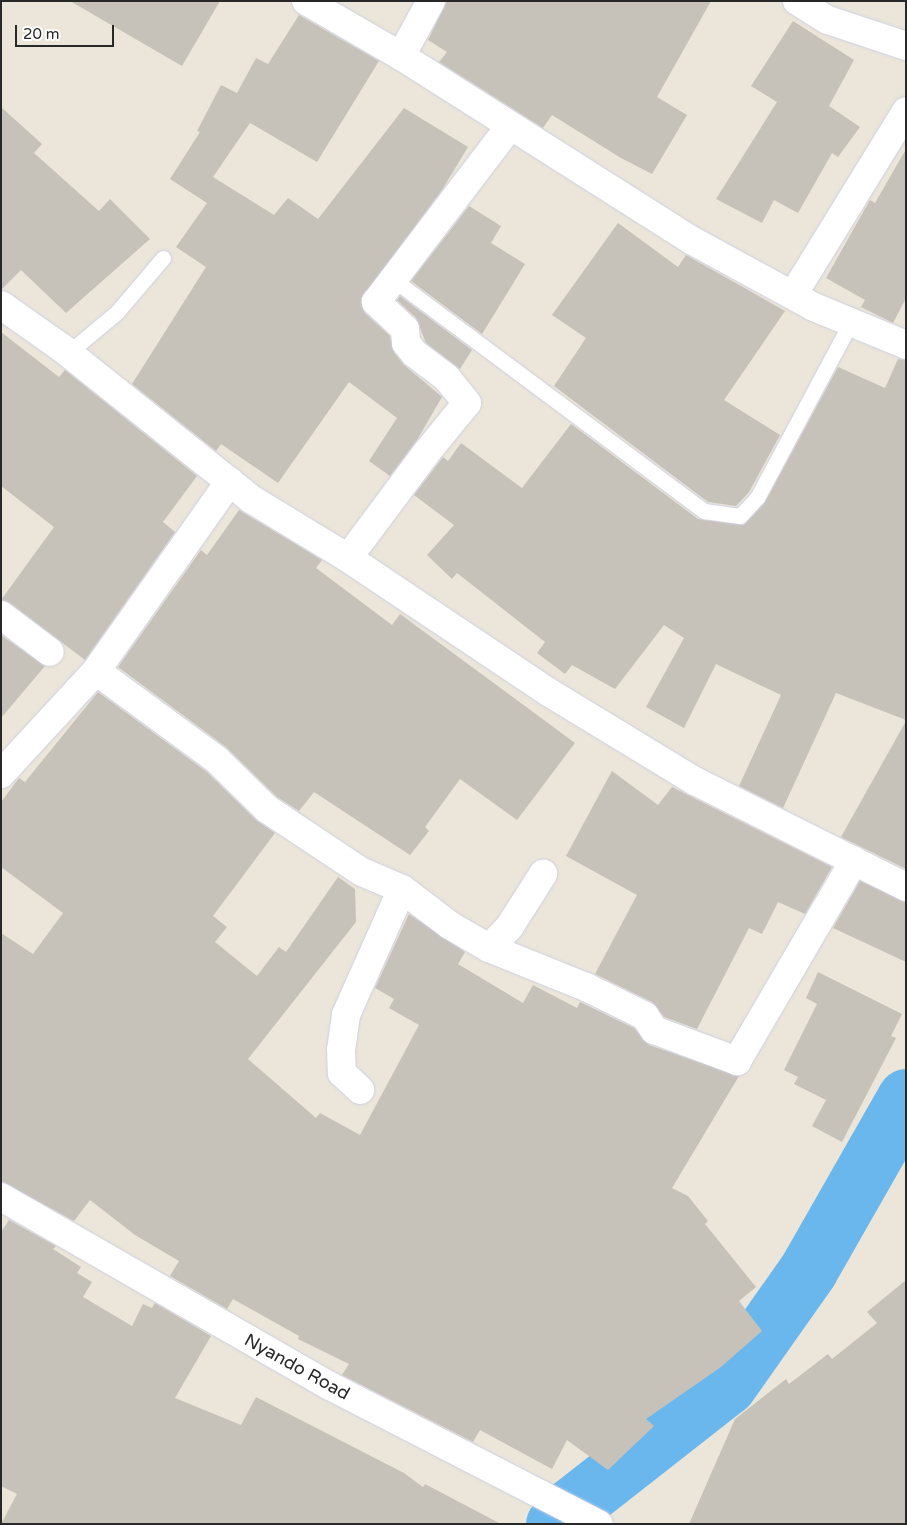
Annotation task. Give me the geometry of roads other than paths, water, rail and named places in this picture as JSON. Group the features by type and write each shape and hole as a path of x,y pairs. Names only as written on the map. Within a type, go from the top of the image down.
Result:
{"street":[{"path":"306,1 401,56 692,240 793,295 906,345"},
{"path":"401,56 430,1"},
{"path":"797,1 828,20 906,46"},
{"path":"793,295 906,111"},
{"path":"348,558 427,452 468,403 447,378 415,354 406,343 405,329 379,308 376,302 510,126"},
{"path":"1,305 68,353 251,499 348,558 550,693 695,781 906,887"},
{"path":"1,774 96,670 230,482"},
{"path":"1,615 50,652"},
{"path":"96,670 217,760 267,809 362,872 402,889 489,948 586,987 646,1016 654,1030 737,1061 866,867"},
{"path":"489,948 510,926 544,874"},
{"path":"360,1090 342,1073 341,1049 346,1015 402,889"},
{"name":"Nyando Road","path":"2,1200 330,1386 599,1524"}],"lane":[{"path":"68,353 117,312 163,258"},
{"path":"394,280 704,511 740,516 757,498 851,322"}],"waterway":[{"path":"555,1524 570,1508 727,1385 808,1270 906,1098"}]}
